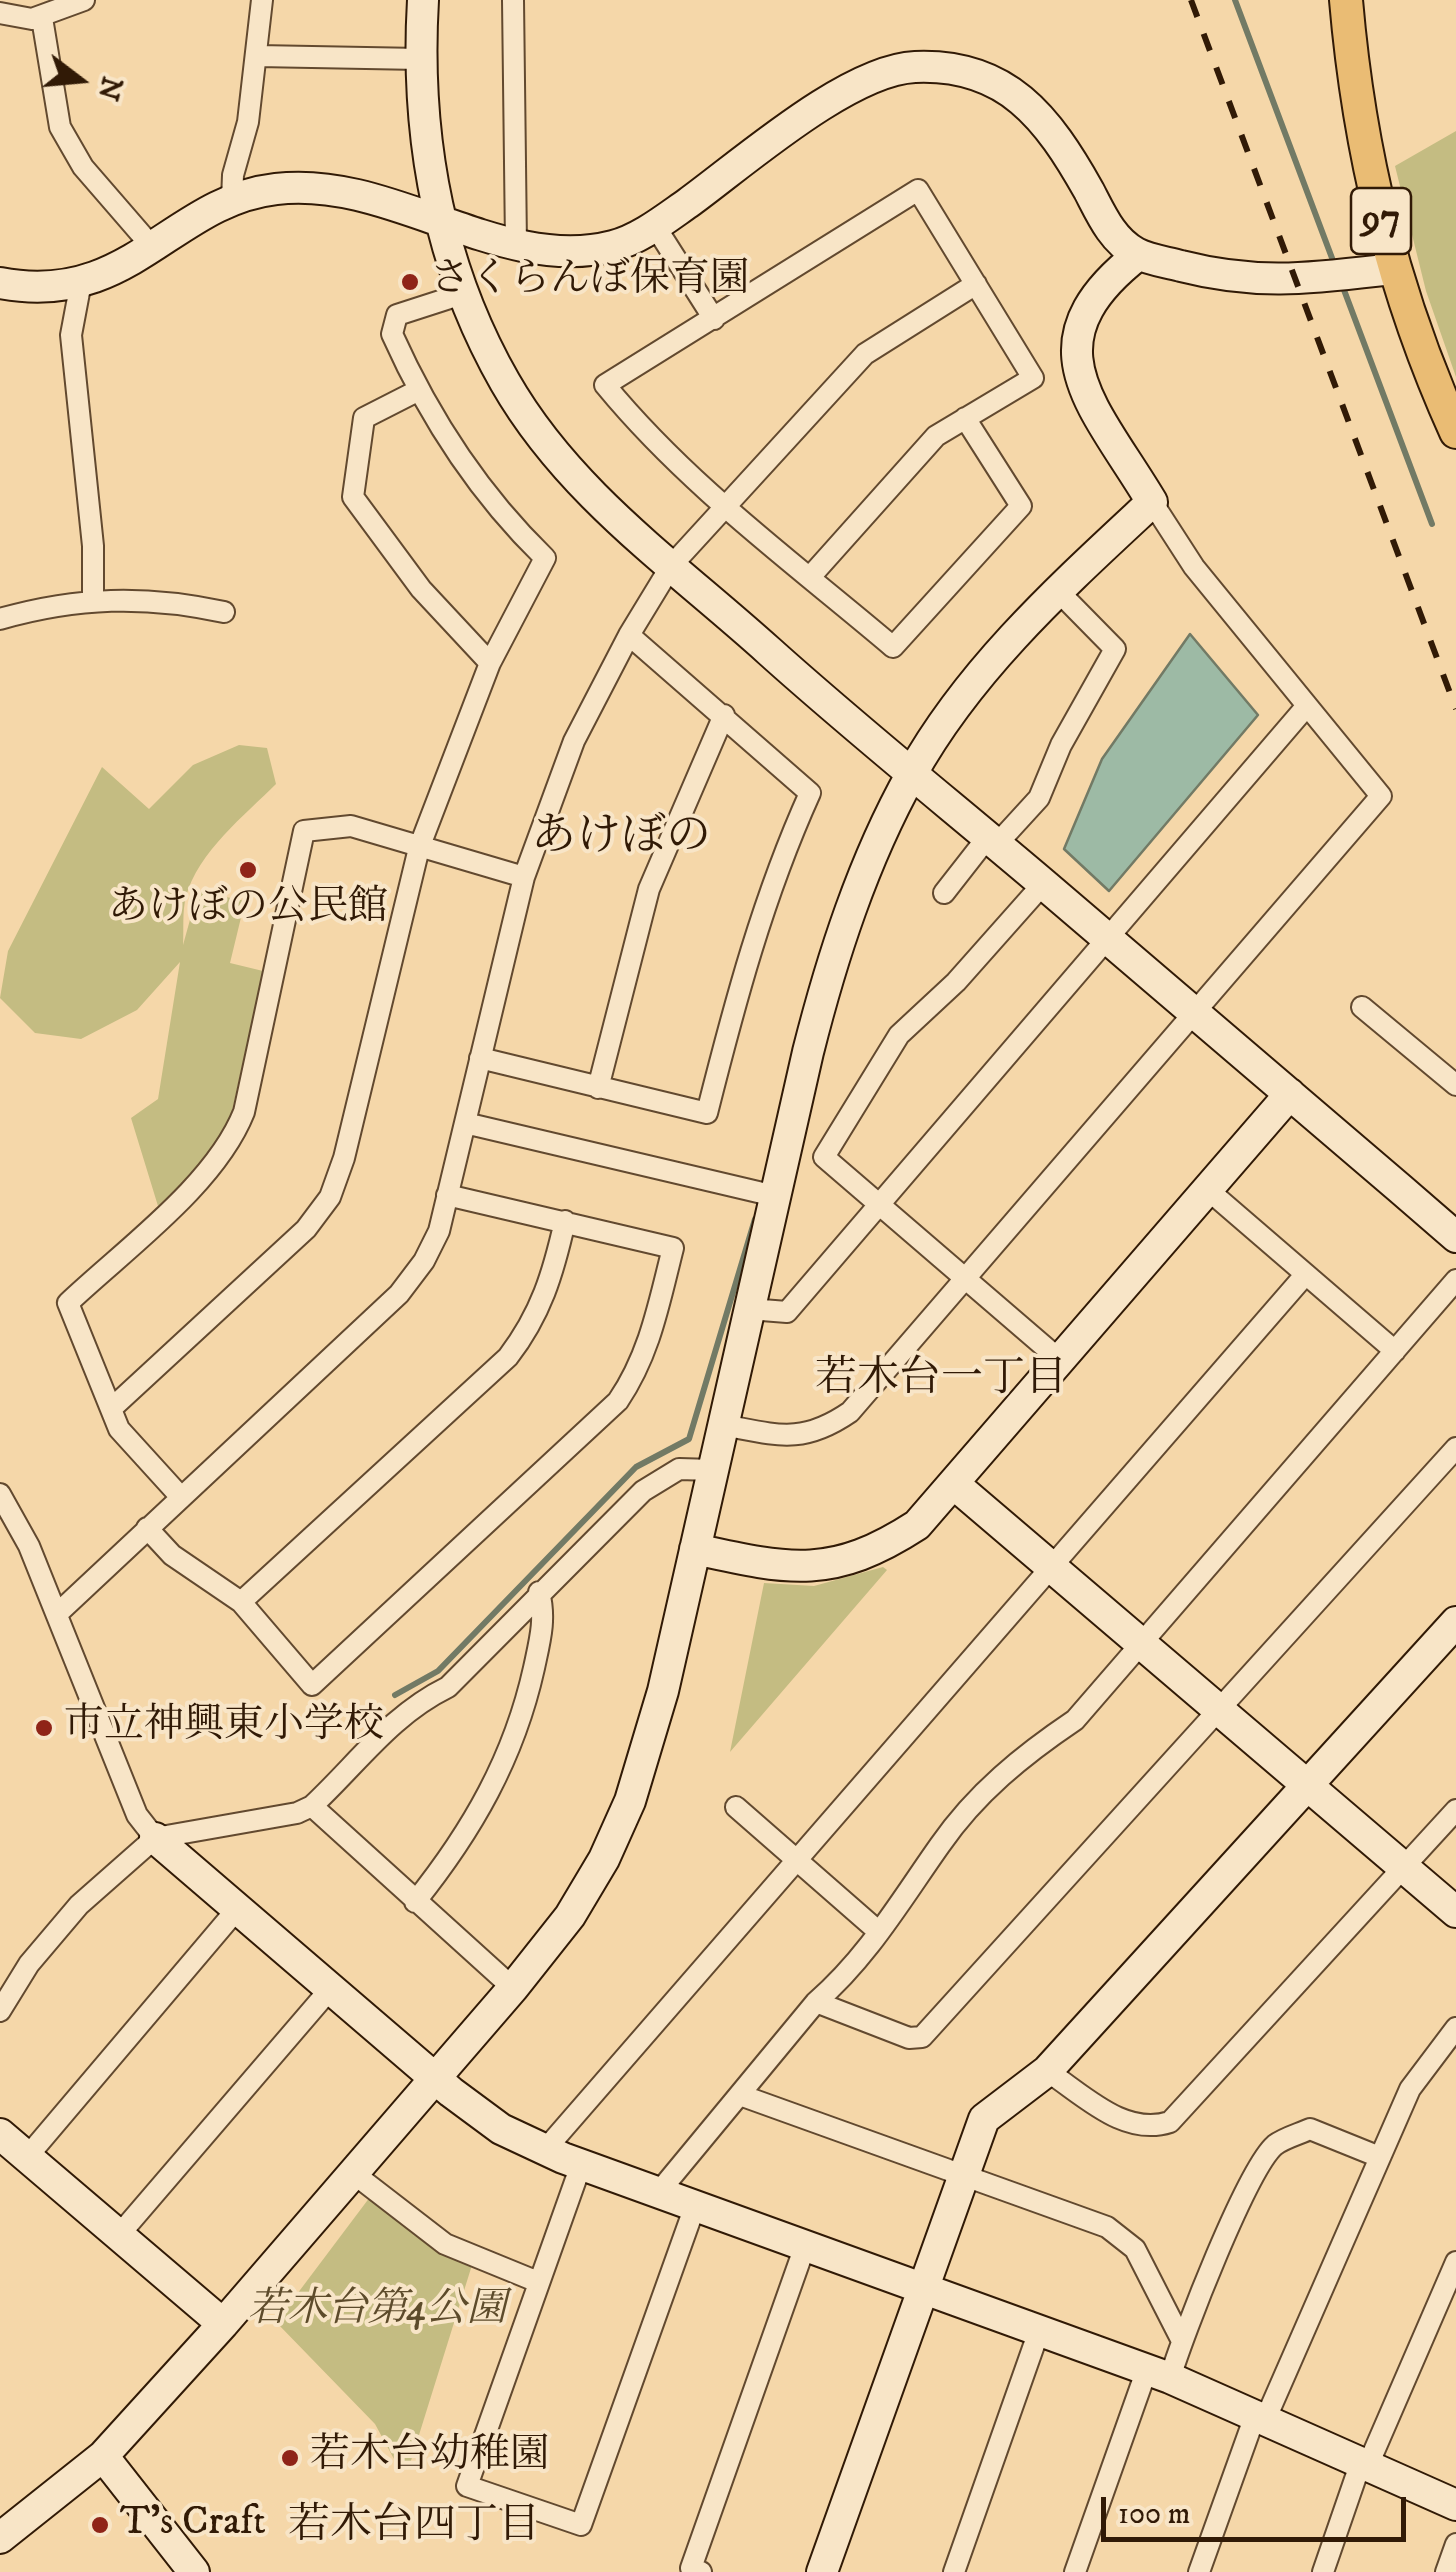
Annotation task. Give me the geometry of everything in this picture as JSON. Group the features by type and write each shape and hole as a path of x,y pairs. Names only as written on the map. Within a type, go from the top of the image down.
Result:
{"main road":[{"name":"97","path":"1346,0 1362,140 1392,269 1456,432"}],"street":[{"path":"0,13 42,18 84,0"},
{"path":"232,200 233,174 248,122 258,56 262,0"},
{"path":"423,0 420,59 426,163 462,294 496,366 536,430 578,482 910,775 1194,1011 1456,1237"},
{"path":"513,0 516,244"},
{"path":"42,18 60,127 83,167 154,249"},
{"path":"258,56 420,59"},
{"path":"0,283 44,287 80,282 154,249 232,200 271,189 303,186 337,190 439,217 516,244 554,251 616,245 655,226 857,84 912,67 940,68 998,83 1043,118 1110,230 1138,254 1266,282 1392,269"},
{"path":"810,578 936,436 965,418 1033,378 918,190 606,385 651,440 724,507 893,647 1021,506 965,418"},
{"path":"655,226 714,319"},
{"path":"723,1425 788,1438 822,1431 850,1412 1380,796 1194,568 1082,384 1076,362 1076,338 1085,306 1104,281 1138,254"},
{"path":"80,282 72,354 93,546 94,600"},
{"path":"57,1614 399,1294 424,1261 439,1231 524,877 574,741 630,635 672,566 865,354 976,284"},
{"path":"112,1408 306,1229 330,1197 344,1158 418,848 490,663 545,558 470,476 417,391 392,334 397,315 462,294"},
{"path":"417,391 364,418 353,497 422,589 490,663"},
{"path":"0,2538 103,2456 436,2078 570,1916 630,1801 663,1691 830,967 856,894 910,775 988,666 1057,590 1152,502"},
{"path":"944,893 1039,798 1061,745 1115,649 1057,590"},
{"path":"0,618 59,602 94,600 185,604 224,612"},
{"path":"480,1058 707,1112 750,946 778,864 810,793 630,635"},
{"path":"750,1308 788,1312 1305,708"},
{"path":"598,1088 649,889 724,715"},
{"path":"180,1495 120,1429 68,1302 208,1170 234,1138 248,1092 304,832 351,826 524,877"},
{"path":"1043,884 956,982 899,1035 824,1157 1060,1360"},
{"path":"1362,1007 1456,1086"},
{"path":"695,1550 796,1569 830,1565 882,1548 917,1524 1290,1094"},
{"path":"465,1123 775,1196"},
{"path":"1207,1189 1395,1352"},
{"path":"147,1528 172,1555 241,1602 312,1685 618,1401 638,1371 652,1336 672,1248 447,1195"},
{"path":"241,1602 508,1357 534,1322 550,1287 565,1221"},
{"path":"544,2151 1305,1275"},
{"path":"658,2193 816,2002 842,1980 911,1893 941,1843 1012,1762 1076,1720 1456,1280"},
{"path":"816,2002 909,2038 922,2038 1222,1712 1456,1448"},
{"path":"0,2011 30,1964 80,1906 155,1838 296,1813 312,1806 356,1766 383,1729 414,1704 448,1687 643,1491 679,1469 713,1470"},
{"path":"954,1484 1456,1912"},
{"path":"0,1494 29,1546 136,1815 155,1838 436,2078 502,2129 580,2165 1159,2374 1261,2415 1456,2505"},
{"path":"415,1902 465,1839 511,1746 524,1710 546,1616 539,1592"},
{"path":"822,2572 984,2119 1047,2071 1456,1622"},
{"path":"312,1806 513,1988"},
{"path":"736,1806 880,1932"},
{"path":"1047,2071 1132,2126 1149,2129 1170,2122 1456,1810"},
{"path":"223,2324 119,2235 11,2151 238,1908"},
{"path":"119,2235 331,1988"},
{"path":"1200,2572 1261,2415 1377,2156 1410,2088 1456,2028"},
{"path":"1439,2047 1456,2063"},
{"path":"740,2095 1108,2227 1134,2249 1181,2339"},
{"path":"1076,2572 1159,2374 1181,2339 1255,2174 1274,2146 1310,2128 1377,2156"},
{"path":"580,2165 467,2486 581,2525 695,2206"},
{"path":"353,2173 446,2244 538,2282"},
{"path":"702,2572 691,2568 804,2246"},
{"path":"1323,2572 1365,2464 1456,2262"},
{"path":"954,2572 1039,2331"},
{"path":"103,2456 194,2572"},
{"path":"1446,2572 1456,2544"}],"green space":[{"path":"1456,131 1456,377 1426,291 1395,166"},
{"path":"239,745 267,748 276,784 224,835 200,865 185,902 183,945 198,891 245,901 230,963 263,971 229,1125 199,1167 158,1206 131,1118 158,1099 180,962 137,1010 81,1039 35,1033 0,998 8,951 102,767 149,809 193,765"},
{"path":"883,1567 887,1570 730,1752 764,1583 814,1586"},
{"name":"若木台第4公園","path":"370,2197 472,2265 409,2467 394,2459 375,2424 276,2322"}],"shaded area":[{"path":"1190,634 1258,715 1109,891 1064,849 1102,759"}],"waterway":[{"path":"1235,0 1335,266"},
{"path":"1341,282 1432,524"},
{"path":"395,1695 438,1671 636,1467 689,1439 755,1219"}],"railway":[{"path":"1191,0 1456,709"}],"place":[{"name":"さくらんぼ保育園","path":"410,282"},
{"name":"あけぼの公民館","path":"248,870"},
{"name":"市立神興東小学校","path":"44,1728"},
{"name":"若木台幼稚園","path":"290,2458"},
{"name":"T's Craft","path":"100,2525"}],"district":[{"name":"あけぼの","path":"621,840"},
{"name":"若木台一丁目","path":"941,1381"},
{"name":"若木台四丁目","path":"414,2528"}]}
